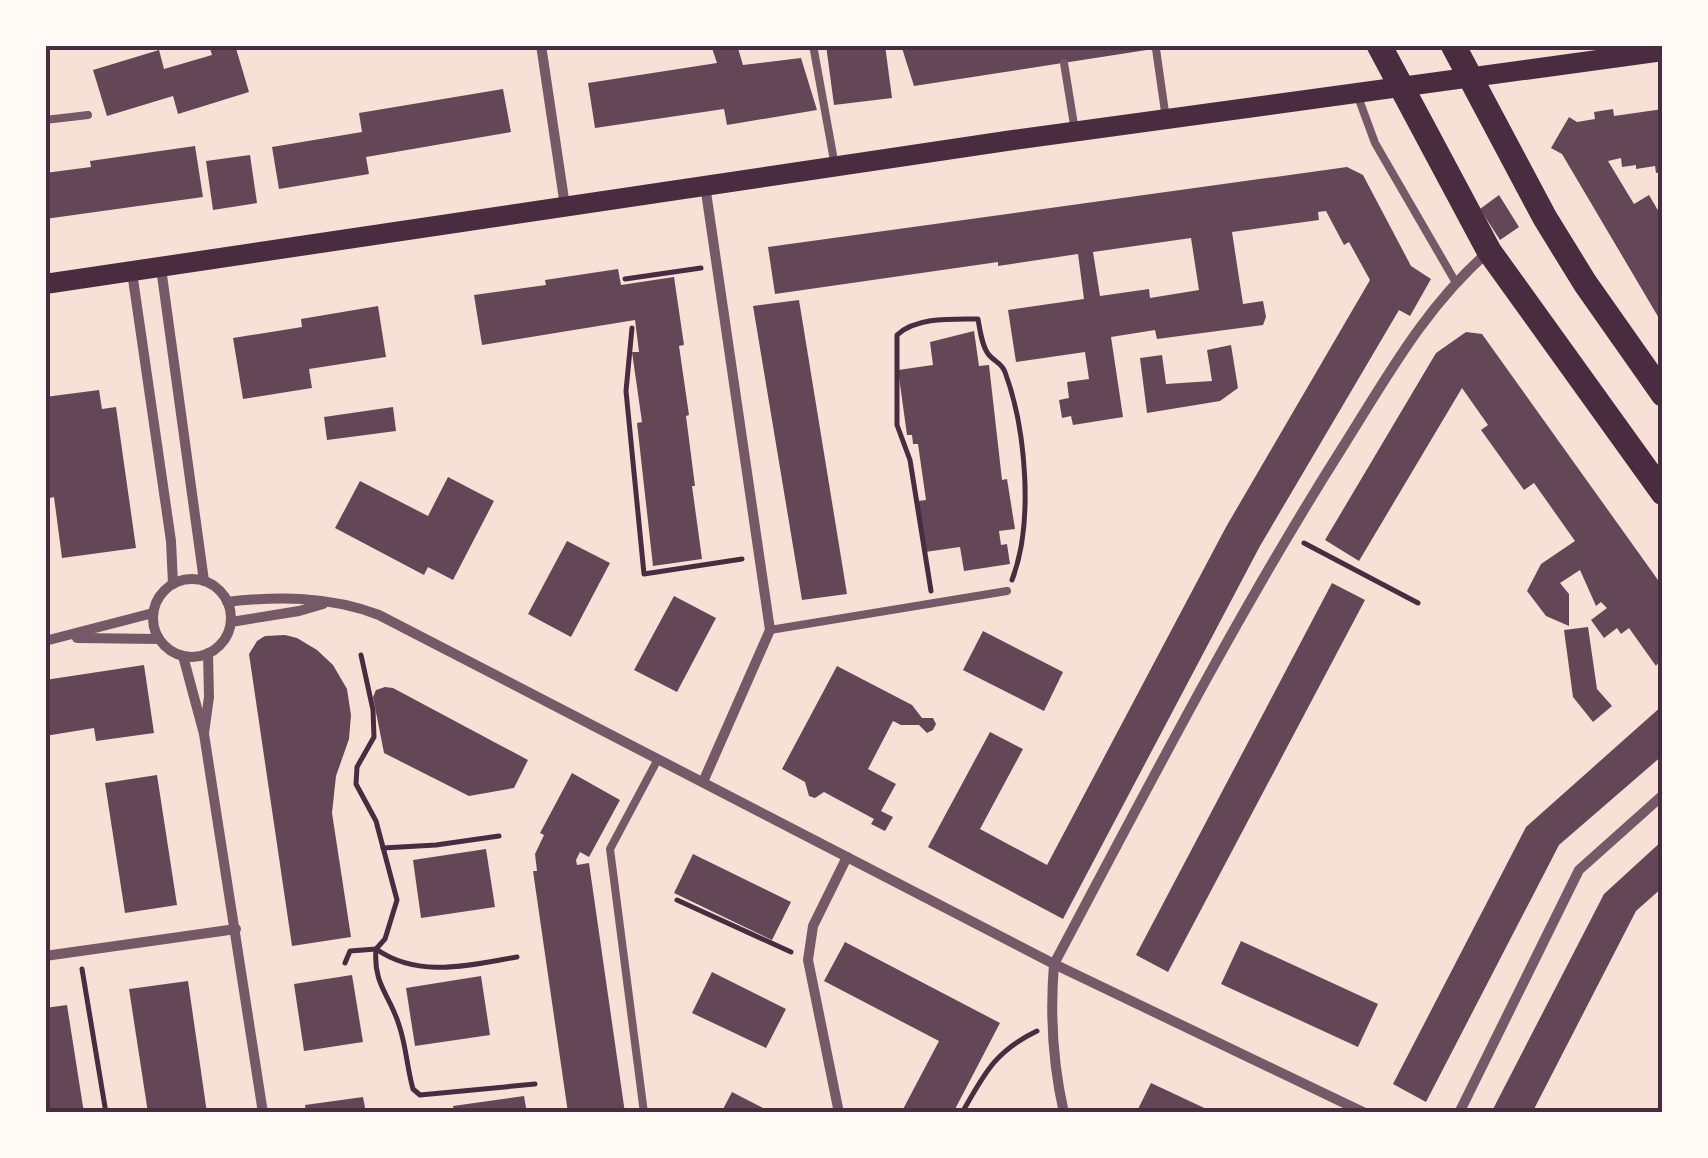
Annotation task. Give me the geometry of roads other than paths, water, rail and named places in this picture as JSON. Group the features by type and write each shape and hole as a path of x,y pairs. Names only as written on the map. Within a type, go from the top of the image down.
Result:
{"main road":[{"path":"1379,45 1489,251 1663,493"},
{"path":"1452,45 1545,218 1663,394"},
{"path":"45,284 706,184 1663,51"}],"street":[{"path":"541,45 565,206"},
{"path":"703,782 770,630 706,184"},
{"path":"1064,1113 1055,1057 1054,964 1288,534 1416,329 1455,281 1489,251"},
{"path":"161,266 204,581"},
{"path":"132,271 170,525 172,584"},
{"path":"188,579 204,581 214,586 227,602 231,622 224,641 208,653 183,656 159,639 153,613 156,601 172,584 188,579"},
{"path":"227,602 298,598 379,615 1054,964 1365,1113"},
{"path":"231,622 300,611 328,602"},
{"path":"45,641 153,613"},
{"path":"66,638 159,639"},
{"path":"204,734 209,697 208,653"},
{"path":"183,656 204,734 262,1113"},
{"path":"1459,1113 1580,870 1663,796"},
{"path":"839,1113 808,960 813,926 847,856"},
{"path":"45,956 236,929"}],"lane":[{"path":"812,45 835,166"},
{"path":"1156,49 1166,119"},
{"path":"1064,63 1075,131"},
{"path":"1357,94 1375,144 1455,281"},
{"path":"45,120 88,116"},
{"path":"770,630 1008,591"},
{"path":"644,1113 610,849 658,759"}]}
